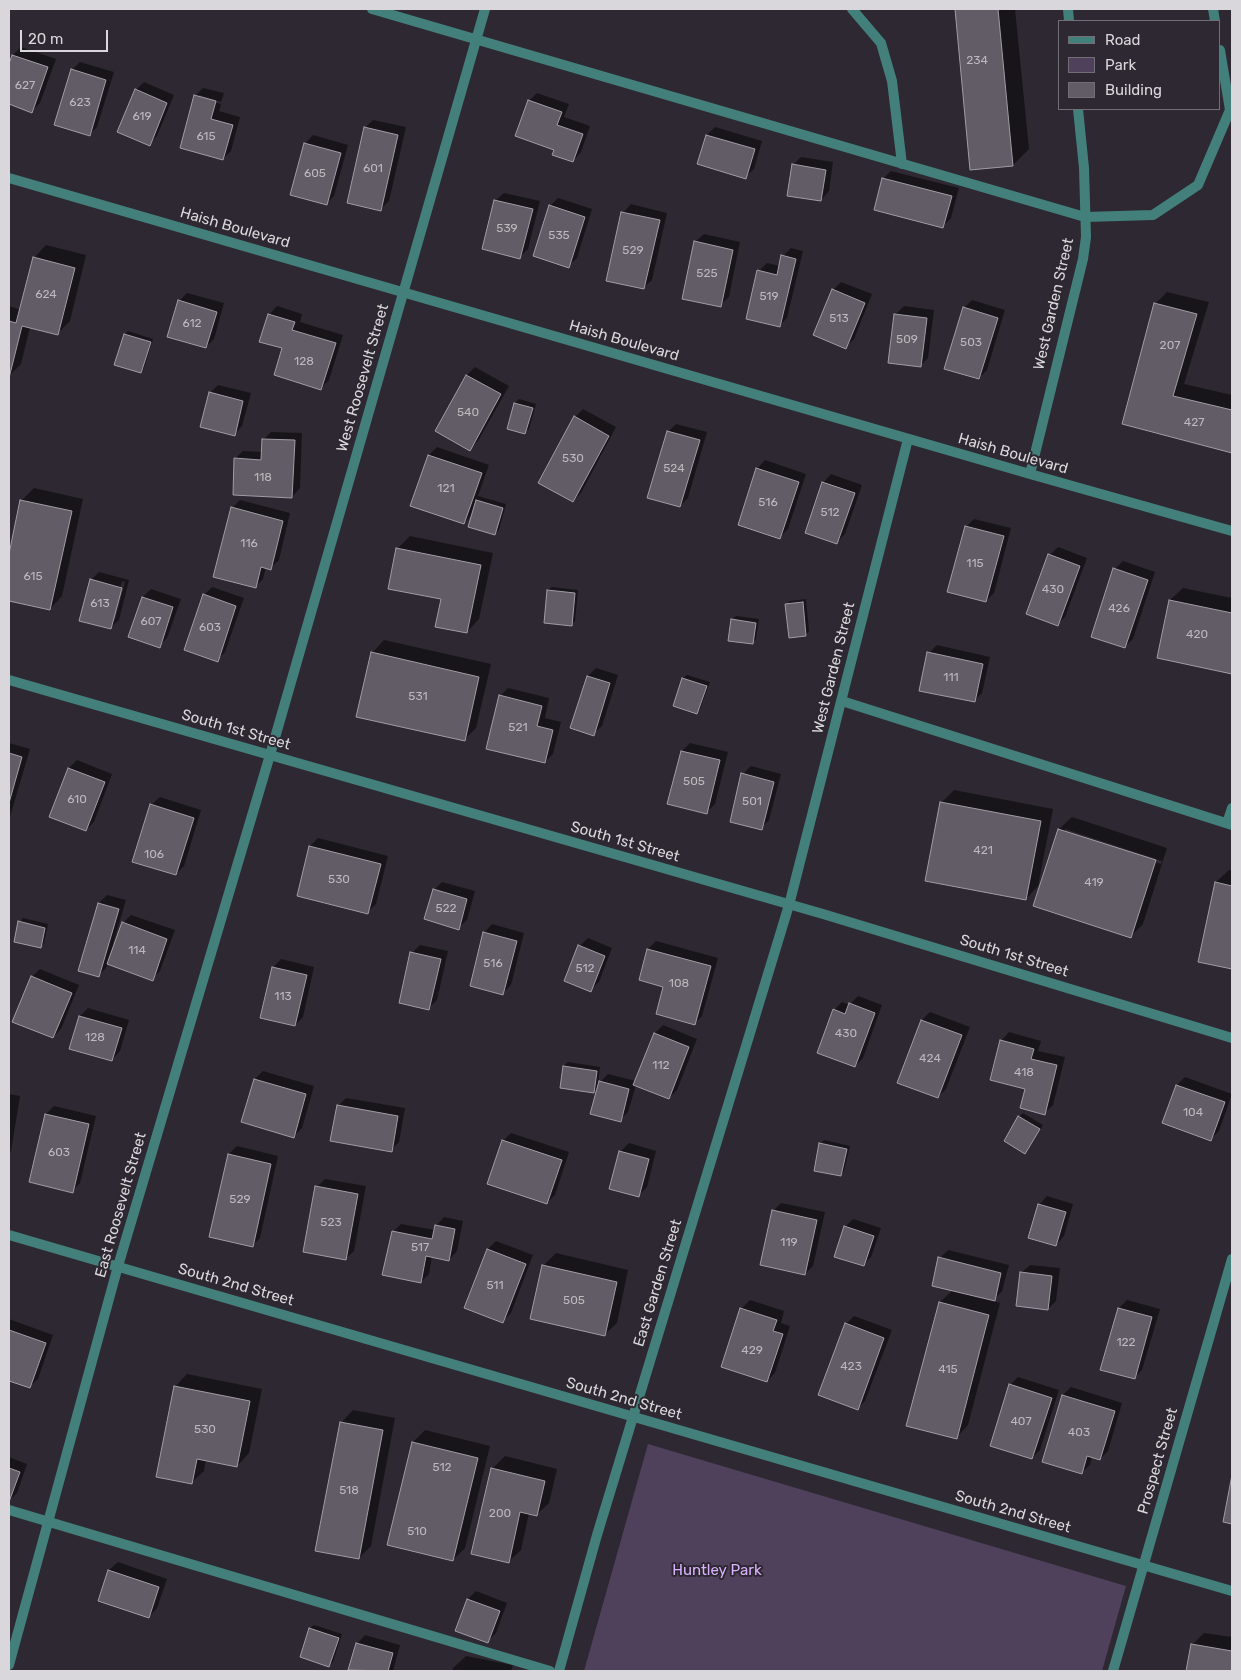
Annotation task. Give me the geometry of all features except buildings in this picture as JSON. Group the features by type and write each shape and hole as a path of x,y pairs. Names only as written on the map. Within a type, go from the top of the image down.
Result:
{"street":[{"path":"372,9 1085,217 1153,215 1198,185 1230,110 1221,56"},
{"name":"West Roosevelt Street","path":"270,755 485,9"},
{"path":"852,9 881,43 892,81 902,164"},
{"name":"West Garden Street","path":"1030,474 1083,259 1086,237 1084,168 1078,110"},
{"name":"Haish Boulevard","path":"9,178 1232,531"},
{"name":"West Garden Street","path":"789,905 908,439"},
{"name":"South 1st Street","path":"9,680 789,905 1232,1038"},
{"path":"842,701 1230,824 1232,808"},
{"name":"East Roosevelt Street","path":"9,1665 118,1266 270,755"},
{"name":"East Garden Street","path":"559,1671 597,1535 789,905"},
{"name":"South 2nd Street","path":"9,1235 1232,1591"},
{"name":"Prospect Street","path":"1113,1671 1232,1260"},
{"path":"9,1510 550,1671"}],"green space":[{"name":"Huntley Park","path":"648,1444 1126,1586 1102,1671 584,1671"}]}
